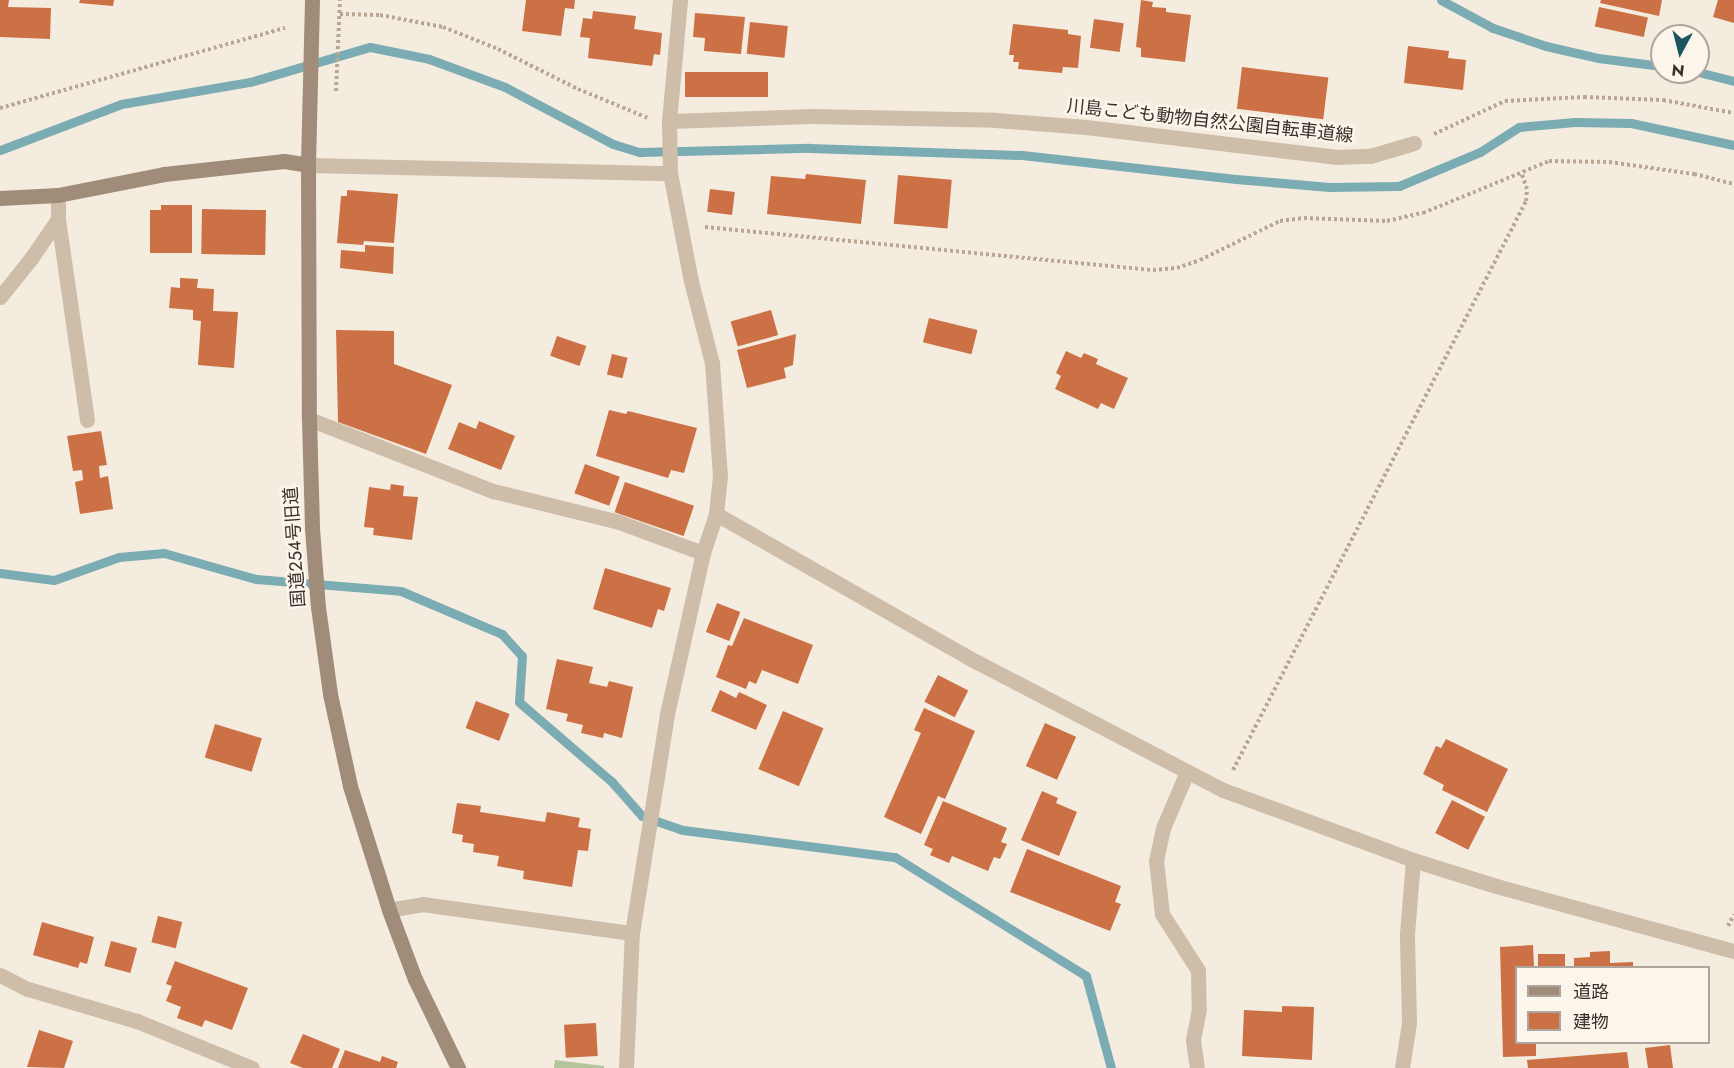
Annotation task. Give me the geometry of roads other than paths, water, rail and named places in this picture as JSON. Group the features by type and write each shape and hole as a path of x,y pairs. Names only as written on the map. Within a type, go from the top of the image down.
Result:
{"street":[{"name":"国道254号旧道","path":"312,0 308,165 309,419 318,607 330,694 350,786 389,910 415,979 458,1068"},
{"path":"626,1068 632,933 667,714 704,553 717,514 720,477 712,363 670,173 669,122 680,0"},
{"name":"川島こども動物自然公園自転車道線","path":"669,122 811,116 995,120 1086,127 1346,157 1370,156 1414,143"},
{"path":"0,198 58,195 165,174 284,161 308,165 670,173"},
{"path":"58,195 58,219 87,420"},
{"path":"0,297 32,257 58,219"},
{"path":"309,419 493,491 619,522 704,553"},
{"path":"717,514 977,662 1223,790 1413,860 1496,886 1734,951"},
{"path":"1187,772 1163,828 1156,860 1162,914 1198,970 1199,1009 1192,1040 1197,1068"},
{"path":"1402,1068 1408,1023 1407,934 1413,860"},
{"path":"389,910 422,904 632,933"},
{"path":"0,975 27,988 137,1021 252,1068"}],"waterway":[{"path":"1441,0 1493,28 1546,46 1598,58 1650,64"},
{"path":"0,150 121,104 250,82 370,47 429,59 505,87 613,144 640,152 809,148 1022,155 1330,187 1399,186 1480,152 1519,127 1575,122 1631,123 1734,145"},
{"path":"1710,75 1734,81"},
{"path":"0,573 54,580 119,557 164,553 256,579 401,591 502,634 522,656 519,702 612,782 642,816 683,830 895,857 1086,976 1111,1068"}]}
